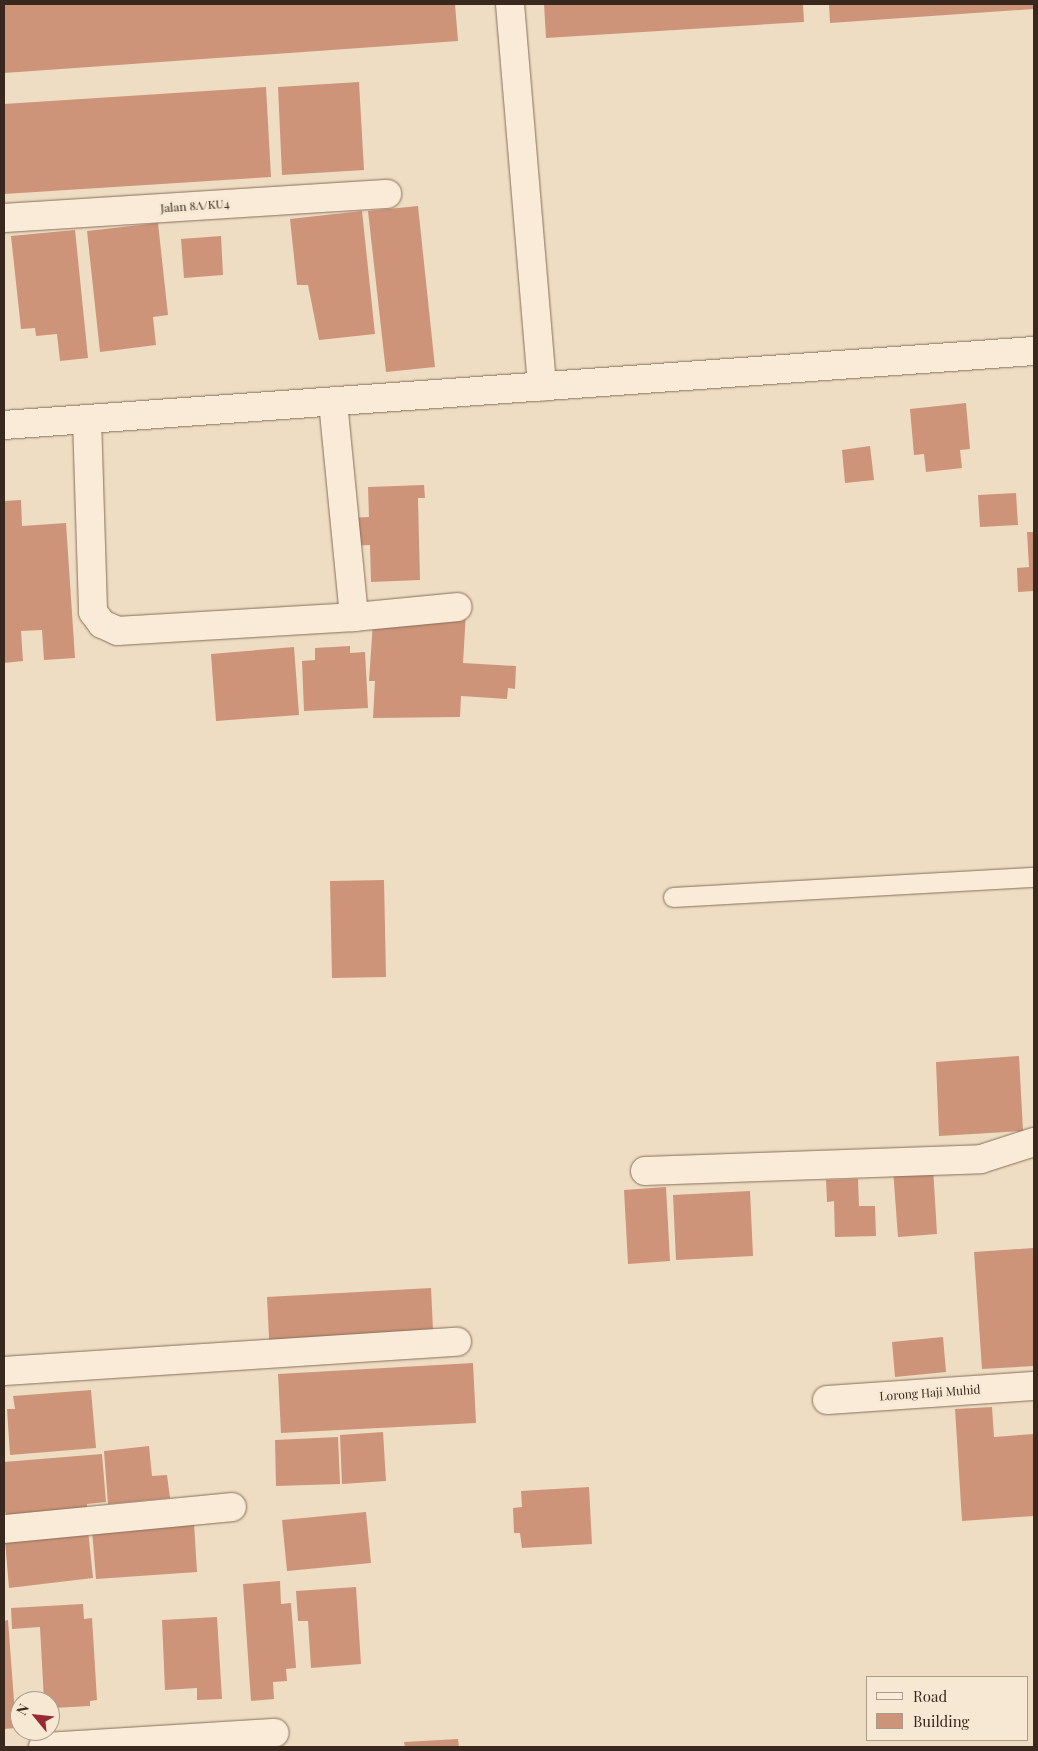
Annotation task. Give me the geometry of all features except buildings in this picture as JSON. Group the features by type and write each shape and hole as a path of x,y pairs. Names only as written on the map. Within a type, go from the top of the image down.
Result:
{"street":[{"path":"510,4 542,387"},
{"name":"Jalan 8A/KU4","path":"4,218 387,194"},
{"path":"4,425 1034,351"},
{"path":"333,402 354,617"},
{"path":"87,419 93,612 102,624 118,631 354,617 458,608"},
{"path":"645,1170 981,1159 1034,1142"},
{"path":"4,1370 457,1342"},
{"name":"Lorong Haji Muhid","path":"827,1400 1034,1386"},
{"path":"4,1529 232,1507"},
{"path":"43,1747 275,1733"}],"lane":[{"path":"674,896 1034,877"}]}
